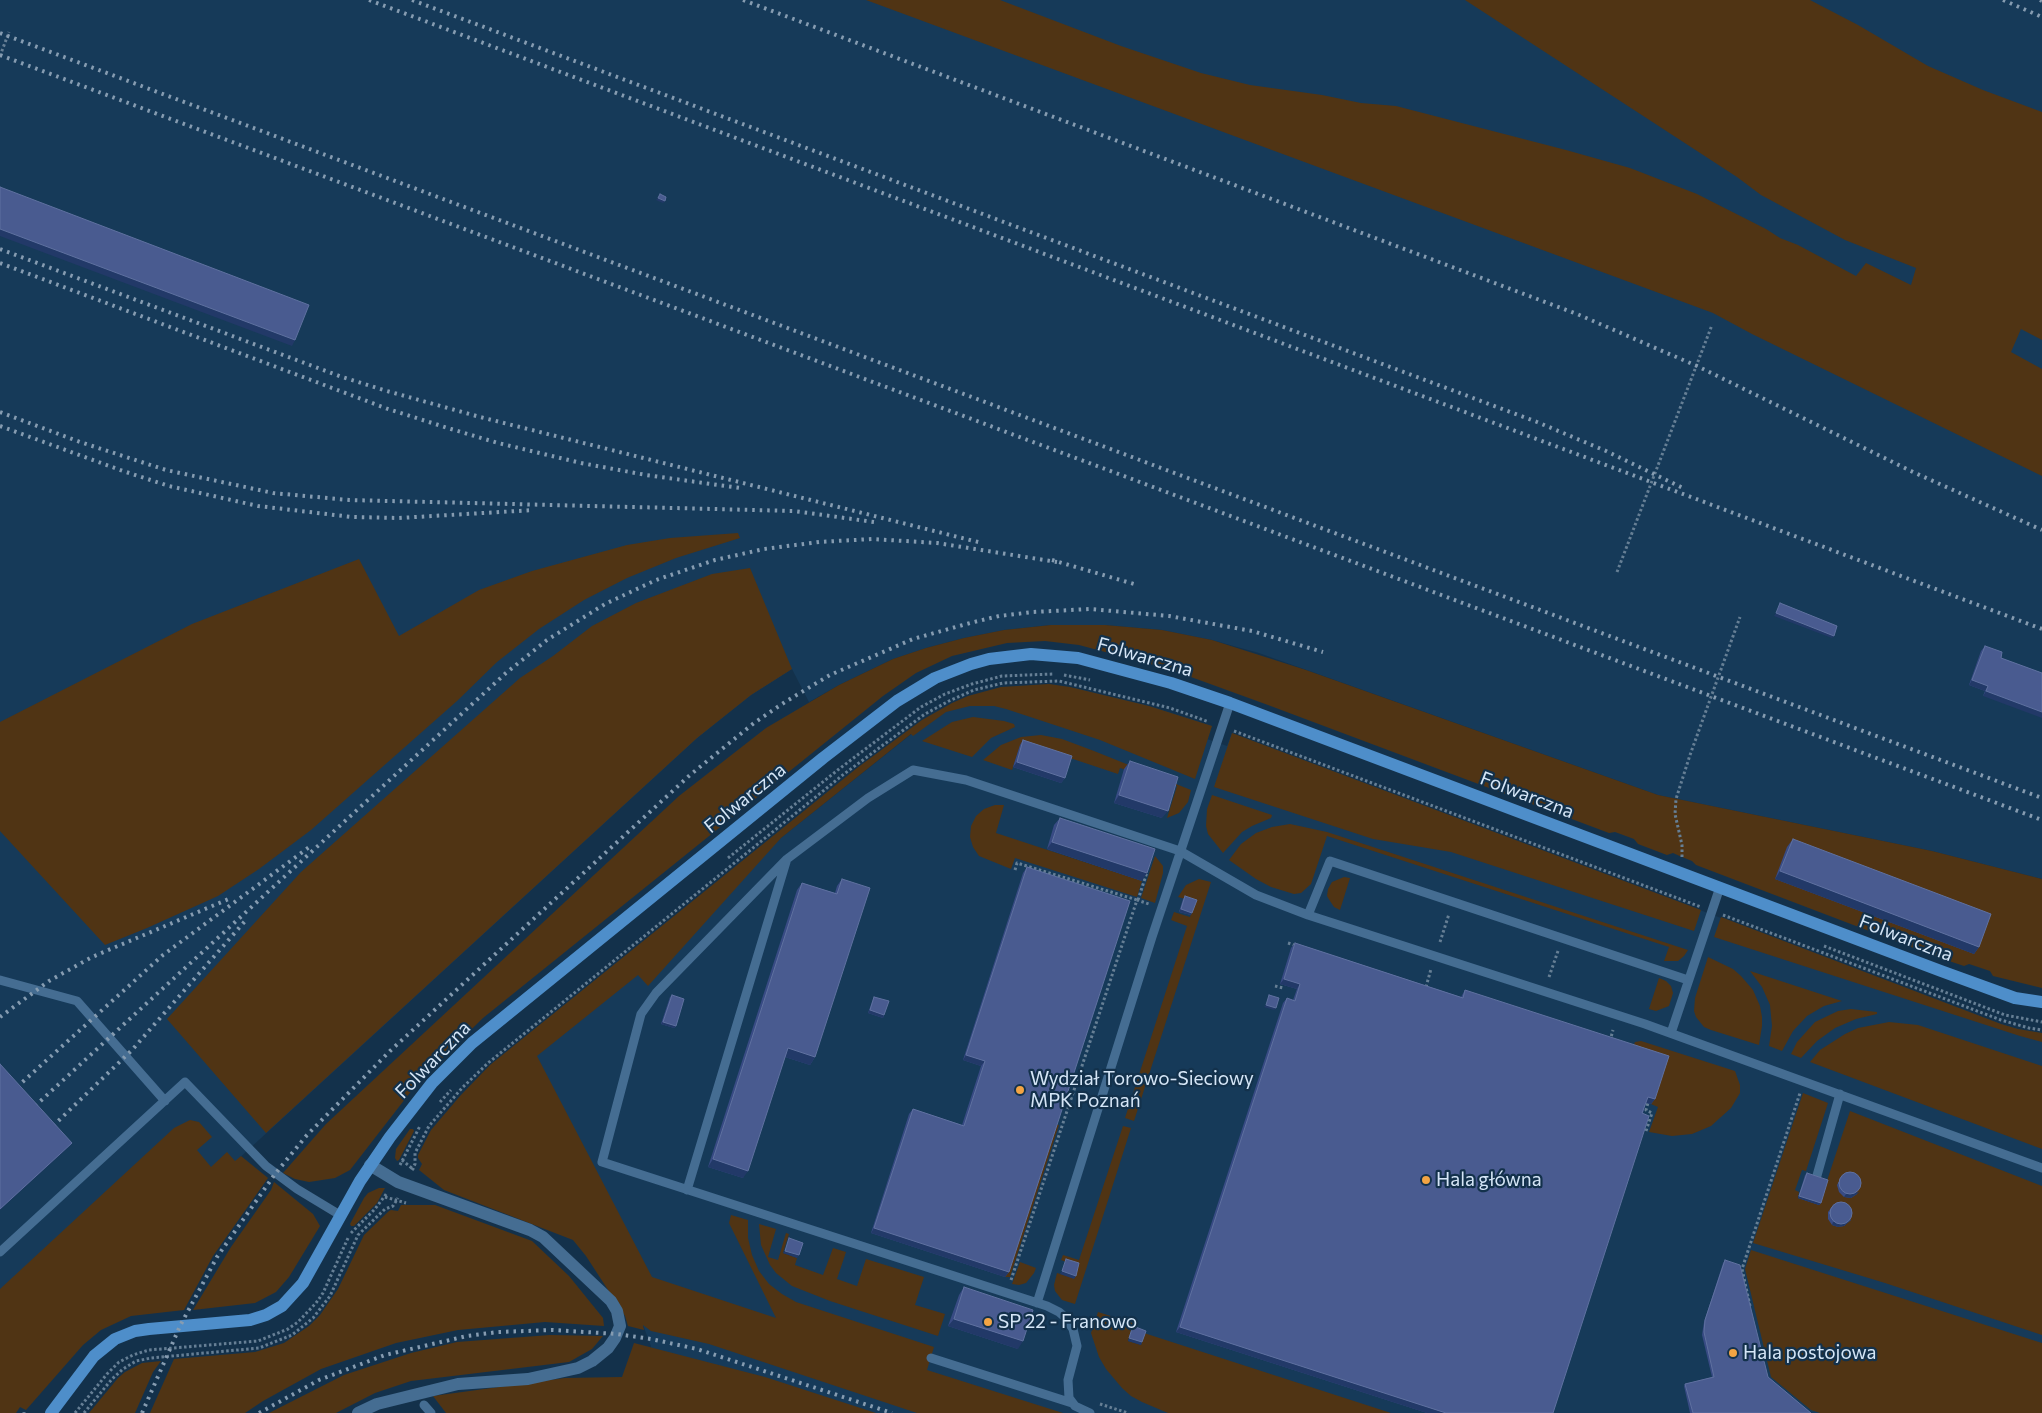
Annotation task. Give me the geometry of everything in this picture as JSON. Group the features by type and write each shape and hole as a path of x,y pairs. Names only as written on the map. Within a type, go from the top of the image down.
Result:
{"street":[{"name":"Folwarczna","path":"52,1413 94,1356 115,1339 149,1328 250,1320 266,1315 282,1306 298,1292 303,1284 340,1215 370,1165 417,1101 472,1043 823,758 902,697 935,678 989,659 1048,654 1095,662 1171,682 1941,971 2015,998 2042,1002"},
{"path":"358,1413 377,1404 458,1384 528,1378 578,1368 592,1361 608,1348 620,1326 617,1311 611,1301 543,1237 530,1230 399,1182 370,1165"}],"lane":[{"path":"1037,1303 1180,851 1230,703"},
{"path":"1090,1413 1081,1410 1072,1402 1068,1395 1069,1370 1077,1346 1073,1329 1066,1318 1059,1312 1037,1303 602,1162 641,1014 656,993 787,859 868,798 913,770 966,780 1180,851 1256,895 1308,915 1671,1033 2042,1168"},
{"path":"687,1190 787,859"},
{"path":"1308,915 1330,861 1688,980"},
{"path":"1671,1033 1720,887"},
{"path":"0,980 77,1001 165,1101"},
{"path":"0,1252 185,1082 266,1166 297,1189 340,1215"},
{"path":"1816,1179 1840,1094"},
{"path":"931,1358 1072,1402"},
{"path":"424,1405 431,1413"}],"path":[{"path":"0,56 9,32"},
{"path":"1617,572 1712,325"},
{"path":"1677,871 1682,857 1682,845 1676,814 1676,799 1740,617"},
{"path":"725,861 846,763 921,707 946,694 972,684 1002,676 1059,674 1097,682"},
{"path":"75,1413 107,1374 119,1362 133,1354 149,1350 258,1341 273,1336 298,1322 323,1293 352,1231 415,1164 414,1153 429,1126 462,1088 488,1063 844,774 925,714 948,701 974,690 1003,684 1059,681 1170,708 2001,1020 2042,1030"},
{"path":"1015,870 1018,863 1154,905"},
{"path":"1010,1283 1150,864"},
{"path":"1440,942 1450,910"},
{"path":"1288,943 1306,949"},
{"path":"1818,944 2004,1015 2042,1022"},
{"path":"1549,977 1559,946"},
{"path":"1432,968 1426,987 1434,990"},
{"path":"1275,986 1282,988"},
{"path":"1608,1046 1613,1030"},
{"path":"434,1109 456,1083"},
{"path":"1750,1307 1742,1269 1801,1090"},
{"path":"1646,1131 1652,1113 1646,1110 1650,1095"},
{"path":"84,1413 112,1379 136,1361 150,1358 259,1348 276,1343 303,1327 322,1308 330,1296 358,1236 385,1209 393,1206 399,1182 423,1122"},
{"path":"1093,1401 1128,1413"}],"shaded area":[{"path":"0,0 2042,0 2042,879 1932,851 1658,795 1259,653 1212,640 1162,630 1105,625 1051,625 1004,630 964,638 893,659 809,702 792,669 751,695 697,738 103,1283 0,1413"},
{"path":"866,0 1000,0 1121,46 1201,73 1250,85 1322,95 1361,103 1396,106 1566,150 1630,168 1697,194 1856,276 1866,263 1911,285 1916,268 1845,240 1761,195 1737,177 1465,0 1810,0 1858,25 1928,66 1983,90 2042,112 2042,340 2021,329 2011,352 2042,369 2042,476 1752,334 1713,313"},
{"path":"738,533 740,538 676,558 627,578 584,600 539,629 497,662 457,701 311,830 259,869 218,896 105,945 0,831 0,722 192,624 359,559 399,636 479,590 532,571 627,545 670,538"},
{"path":"750,568 792,669 751,695 697,738 266,1133 167,1019 301,872 520,678 592,626 636,603 712,574"},
{"path":"1051,625 1105,625 1162,630 1212,640 1306,670 1658,795 1932,851 2042,879 2042,988 1993,976 1990,971 1969,964 1964,966 1940,958 1696,865 1692,861 1673,853 1667,855 1638,844 1634,839 1615,832 1609,833 1169,669 1079,645 1045,641 1007,643 952,656 916,673 883,696 483,1018 419,1081 350,1170 335,1178 309,1182 295,1179 283,1173 326,1124 679,796 766,728 839,685 893,659 964,638 1004,630"},
{"path":"1049,684 1070,687 1149,706 1212,726 1195,779 1100,740 1006,709 994,706 970,706 946,712 913,736 911,734 781,838 648,986 638,975 537,1056 652,1277 776,1318 729,1223 731,1215 748,1220 748,1238 752,1255 759,1271 769,1284 782,1294 796,1302 934,1347 927,1370 1063,1413 917,1413 709,1344 651,1331 643,1325 644,1330 628,1326 625,1316 586,1256 573,1240 444,1190 419,1170 422,1164 418,1155 431,1130 490,1065 857,768 922,720 968,696 1001,687"},
{"path":"1070,687 1149,706 1212,726 1207,739 1227,746 1232,733 2001,1024 2042,1033 2042,1413 644,1413 651,1346 643,1325 512,1052 938,713 970,698"},
{"path":"973,717 1004,721 1014,724 1015,727 991,738 972,757 922,741 952,722"},
{"path":"1232,733 1701,910 1694,931 1451,852 1373,839 1214,787"},
{"path":"1041,735 1062,739 1191,790 1188,802 1179,813 1167,818 1177,786 1120,768 1118,774 1070,758 1020,746 1012,770 983,760 1001,745 1021,737"},
{"path":"1212,795 1272,815 1271,818 1242,832 1223,853 1208,834 1206,826 1207,809"},
{"path":"995,805 1004,805 996,833 1142,881 1137,897 1015,858 1011,869 979,856 973,847 970,837 971,826 976,816 984,809"},
{"path":"1290,824 1327,832 1688,950 1678,961 1664,961 1669,947 1327,836 1311,884 1301,893 1294,894 1271,887 1229,860 1241,844 1256,833 1272,827"},
{"path":"1155,856 1163,866 1163,873 1155,903 1141,898"},
{"path":"1344,877 1350,878 1340,910 1334,907 1327,896 1332,882"},
{"path":"1199,879 1211,882 1134,1121 1125,1118 1187,926 1171,920 1174,912 1190,917 1195,902 1178,897 1186,885"},
{"path":"1721,917 2001,1024 2042,1033 2042,1042 1714,937"},
{"path":"1708,957 1733,969 1753,990 1760,1006 1762,1017 1759,1045 1704,1027 1696,1017 1694,1011 1695,998"},
{"path":"1750,971 1842,1001 1824,1006 1807,1016 1793,1031 1782,1051 1769,1046 1772,1026 1770,1005 1762,987"},
{"path":"1659,978 1671,986 1673,993 1669,1006 1656,1011 1649,1009"},
{"path":"1851,1009 1877,1012 1877,1014 1856,1019 1835,1028 1817,1041 1801,1058 1791,1054 1797,1042 1815,1022 1838,1011"},
{"path":"1889,1022 1918,1025 2042,1066 2042,1149 1810,1062 1820,1050 1845,1034 1858,1028"},
{"path":"1641,1041 1735,1071 1740,1085 1740,1093 1731,1108 1711,1126 1692,1134 1672,1136 1649,1132 1658,1107 1651,1104 1665,1061 1632,1050 1635,1042"},
{"path":"1803,1093 1828,1103 1806,1171 1802,1170 1795,1190 1799,1192 1798,1198 1819,1205 1850,1111 2042,1186 2042,1335 1885,1283 1753,1243"},
{"path":"190,1120 199,1122 212,1137 197,1150 211,1167 227,1152 235,1161 241,1156 268,1178 213,1256 184,1310 131,1316 101,1330 83,1345 26,1410 20,1407 16,1413 0,1413 0,1289 174,1128"},
{"path":"1055,1124 1059,1125 1010,1277 1005,1277"},
{"path":"1123,1126 1131,1128 1075,1304 1062,1300 1055,1291 1054,1285 1057,1273 1074,1278 1077,1266 1061,1260 1063,1255 1079,1260"},
{"path":"410,1129 414,1131 397,1161 395,1158 396,1149"},
{"path":"274,1182 313,1214 320,1226 289,1277 276,1292 255,1303 193,1310 231,1247 271,1190"},
{"path":"379,1188 385,1188 377,1203 354,1226 351,1226 350,1224 364,1198 368,1193"},
{"path":"401,1205 435,1205 532,1241 569,1276 603,1318 604,1326 545,1322 458,1330 396,1343 321,1369 245,1413 150,1413 174,1359 255,1352 284,1343 309,1326 320,1315 338,1289 364,1235 389,1211 398,1211"},
{"path":"759,1224 776,1229 768,1257 778,1260 786,1233 789,1234 783,1253 797,1258 795,1265 823,1275 833,1248 846,1252 837,1279 857,1286 866,1259 924,1277 915,1305 945,1314 938,1336 830,1301 792,1286 776,1273 770,1265 761,1245"},
{"path":"1751,1250 2042,1343 2042,1413 1820,1413 1811,1410 1771,1377 1745,1269"},
{"path":"1020,1262 1036,1268 1026,1283 1012,1284"},
{"path":"1098,1312 1133,1323 1128,1341 1141,1345 1144,1333 1391,1413 1168,1413 1131,1396 1106,1369 1099,1357 1091,1333"},
{"path":"550,1335 603,1336 592,1349 569,1362 411,1381 375,1393 336,1413 269,1413 344,1375 411,1353 457,1342"},
{"path":"634,1343 765,1377 876,1413 446,1413 433,1396 565,1378 622,1377"},
{"path":"161,1361 153,1372 135,1413 89,1413 125,1372 142,1363"}],"building":[{"path":"0,187 309,305 295,340 0,229"},
{"path":"660,194 666,197 665,201 658,198"},
{"path":"1780,603 1837,626 1834,636 1776,613"},
{"path":"1985,646 2002,652 2001,658 2042,673 2042,712 1986,691 1988,686 1972,680"},
{"path":"1023,740 1072,756 1065,778 1017,762"},
{"path":"1130,761 1178,777 1168,811 1119,795"},
{"path":"1060,818 1155,849 1147,873 1052,842"},
{"path":"1793,839 1991,914 1979,947 1780,871"},
{"name":"Wydział Torowo-Sieciowy MPK Poznań","path":"1027,867 1130,901 1009,1272 874,1228 913,1109 964,1126 985,1061 966,1055"},
{"path":"842,879 870,888 815,1057 788,1048 748,1171 713,1159 802,883 837,894"},
{"path":"1185,896 1197,900 1192,913 1181,909"},
{"name":"Hala główna","path":"1295,943 1463,998 1465,990 1669,1056 1655,1099 1648,1097 1642,1113 1649,1116 1553,1413 1446,1413 1180,1327 1287,998 1295,1001 1300,984 1284,979"},
{"path":"672,995 684,999 676,1026 663,1022"},
{"path":"1269,995 1279,998 1276,1008 1266,1005"},
{"path":"874,997 889,1001 884,1015 870,1010"},
{"path":"0,1064 72,1143 0,1209"},
{"path":"1850,1172 1858,1175 1861,1183 1858,1191 1850,1194 1842,1191 1839,1183 1842,1175"},
{"path":"1807,1173 1828,1180 1821,1203 1799,1196"},
{"path":"1841,1202 1849,1205 1852,1213 1849,1221 1841,1224 1833,1221 1830,1213 1833,1205"},
{"path":"789,1238 803,1243 799,1255 785,1251"},
{"path":"1066,1259 1079,1263 1076,1276 1062,1271"},
{"name":"Hala postojowa","path":"1725,1260 1740,1265 1768,1377 1811,1413 1693,1413 1685,1384 1714,1377 1704,1332 1705,1320"},
{"name":"SP 22 - Franowo","path":"964,1287 1033,1310 1023,1341 954,1319"},
{"path":"1133,1326 1146,1331 1142,1342 1129,1338"}],"railway":[{"path":"369,0 2042,629"},
{"path":"412,0 1537,422 1606,451 1685,489"},
{"path":"743,0 1577,314 1697,366 1913,472 2042,530"},
{"path":"2003,0 2042,17"},
{"path":"0,33 2042,798"},
{"path":"0,55 2042,820"},
{"path":"0,249 342,377 387,391 480,417 982,543"},
{"path":"0,263 388,409 451,429 498,443 581,463 646,475 740,488"},
{"path":"0,412 80,442 166,470 273,493 349,500 794,511 874,522"},
{"path":"0,426 169,486 258,506 352,517 399,518 534,510"},
{"path":"35,1106 506,673 547,640 605,604 656,580 715,560 764,549 819,542 872,539 937,543 1057,562"},
{"path":"1052,560 1134,584"},
{"path":"142,1413 180,1326 217,1257 275,1174 307,1135 390,1051 690,775 754,723 785,702 830,675 913,639 999,616 1033,612 1090,609 1169,616 1252,631 1323,652"},
{"path":"17,1087 163,955 312,845"},
{"path":"0,1017 49,981 92,957 231,898"},
{"path":"53,1126 132,1050 246,920"},
{"path":"259,1413 319,1380 385,1355 467,1336 498,1332 553,1330 617,1334 697,1349 892,1413"}],"place":[{"name":"Wydział Torowo-Sieciowy MPK Poznań","path":"1020,1090"},
{"name":"Hala główna","path":"1426,1180"},
{"name":"SP 22 - Franowo","path":"988,1322"},
{"name":"Hala postojowa","path":"1733,1353"}]}
